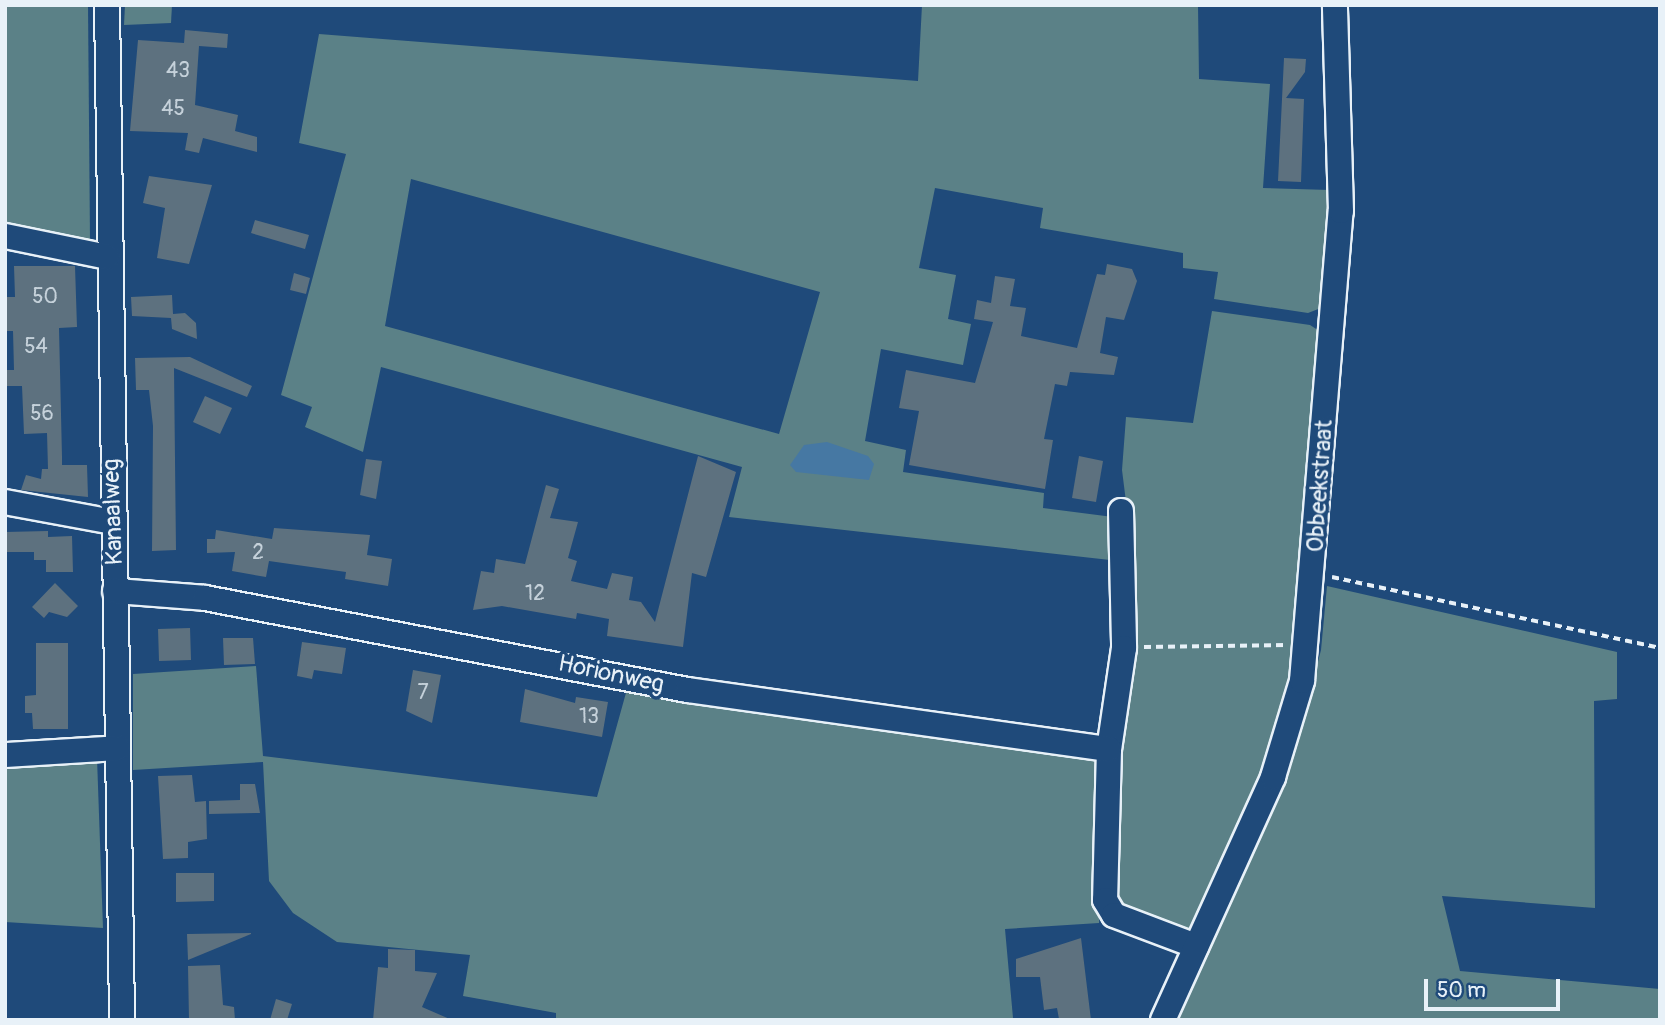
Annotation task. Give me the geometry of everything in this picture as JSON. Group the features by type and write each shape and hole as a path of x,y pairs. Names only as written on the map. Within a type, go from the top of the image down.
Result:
{"street":[{"name":"Kanaalweg","path":"107,5 107,257 122,1020"},
{"name":"Obbeekstraat","path":"1163,1020 1273,777 1306,645 1341,211 1335,5"},
{"path":"5,236 107,257"},
{"path":"5,502 113,522"},
{"path":"1121,511 1124,648 1109,749 1105,901 1114,915 1196,946"},
{"name":"Horionweg","path":"115,592 205,597 688,690 1109,749"},
{"path":"5,755 118,748"}],"path":[{"path":"1313,573 1660,648"},
{"path":"1124,648 1306,645"}],"green space":[{"path":"5,5 88,5 90,241 5,225"},
{"path":"125,5 172,5 171,23 124,25"},
{"path":"922,5 1198,5 1199,79 1270,84 1263,188 1330,190 1326,306 1308,313 1214,299 1218,272 1183,268 1183,253 1040,228 1043,208 935,188 919,268 956,275 948,319 971,324 963,365 881,349 865,441 906,450 903,472 1044,493 1043,508 1113,517 1119,561 729,517 742,467 381,367 363,452 305,427 312,407 281,395 346,154 299,143 319,34 918,81","holes":["411,179 820,292 779,434 385,326"]},
{"path":"1212,311 1310,325 1324,334 1299,651 1252,803 1192,935 1127,913 1116,900 1128,518 1122,470 1126,417 1193,423"},
{"path":"1327,586 1617,652 1617,699 1594,701 1595,908 1442,896 1460,971 1660,989 1660,1020 1178,1020 1290,770 1321,650"},
{"path":"256,666 263,756 597,797 629,682 1097,757 1107,785 1099,923 1005,929 1013,1018 1020,1020 556,1020 556,1013 463,996 470,955 337,942 293,913 269,881 263,762 133,770 133,674"},
{"path":"97,758 103,928 5,922 5,763"}],"water":[{"path":"827,442 868,456 874,464 869,480 796,472 790,465 804,445"}],"building":[{"path":"185,30 228,34 227,48 199,46 195,105 238,115 235,131 257,137 257,152 203,138 199,153 185,150 188,133 130,131 138,40 184,43"},
{"path":"1284,58 1306,59 1305,72 1286,98 1304,99 1301,182 1278,181"},
{"path":"149,176 212,185 189,264 157,258 165,208 143,203"},
{"path":"255,220 309,235 305,249 251,233"},
{"path":"1107,264 1132,269 1137,281 1124,320 1106,317 1100,353 1118,357 1114,375 1070,372 1067,386 1055,384 1044,439 1053,440 1045,489 909,465 919,411 899,408 906,370 975,383 993,322 974,319 977,300 991,303 995,276 1015,279 1010,306 1026,308 1021,336 1077,348 1097,274 1105,275"},
{"path":"14,266 75,266 77,327 59,328 62,465 87,465 88,497 21,490 26,475 41,479 42,469 48,469 47,433 24,434 22,386 5,386 5,370 14,370 13,331 5,331 5,297 15,297"},
{"path":"294,273 310,278 306,294 290,290"},
{"path":"172,295 173,314 185,313 196,323 197,339 172,329 171,318 132,316 131,297"},
{"path":"190,357 252,386 247,397 174,368 176,550 152,551 153,426 149,390 136,390 135,358"},
{"path":"205,396 232,408 220,434 193,422"},
{"path":"698,456 736,472 706,577 692,573 683,647 607,636 609,619 577,613 576,619 502,606 473,610 481,571 494,573 496,559 525,564 546,485 559,489 550,518 578,522 568,558 577,561 571,581 607,589 612,573 633,577 629,600 641,602 655,622"},
{"path":"1079,456 1103,461 1096,502 1072,498"},
{"path":"366,459 382,461 376,499 360,495"},
{"path":"274,528 370,535 367,555 392,559 388,586 345,579 346,572 269,561 266,577 232,571 235,552 207,553 207,539 215,539 216,530 272,539"},
{"path":"48,531 48,537 72,536 73,572 46,572 46,560 34,560 34,552 5,552 5,532"},
{"path":"55,583 78,606 67,617 49,612 44,618 32,607"},
{"path":"190,628 191,660 159,661 158,629"},
{"path":"223,638 253,638 255,664 224,665"},
{"path":"302,642 346,648 342,674 314,670 312,679 297,676"},
{"path":"36,643 68,643 68,729 33,729 32,713 25,713 25,696 36,695"},
{"path":"413,670 441,675 432,723 406,711"},
{"path":"525,689 575,703 576,697 608,702 602,737 520,722"},
{"path":"192,775 195,802 206,801 207,839 188,842 188,858 163,859 158,776"},
{"path":"240,784 255,784 260,813 209,814 209,801 240,800"},
{"path":"176,873 214,873 214,901 176,902"},
{"path":"187,934 251,934 188,960"},
{"path":"1081,938 1091,1020 1059,1019 1057,1008 1044,1010 1040,977 1016,977 1016,959"},
{"path":"388,949 415,950 415,971 437,973 422,1007 452,1020 373,1020 378,967 388,968"},
{"path":"220,965 223,1005 234,1007 235,1020 189,1020 188,966"},
{"path":"276,999 292,1004 287,1020 270,1020"}]}
